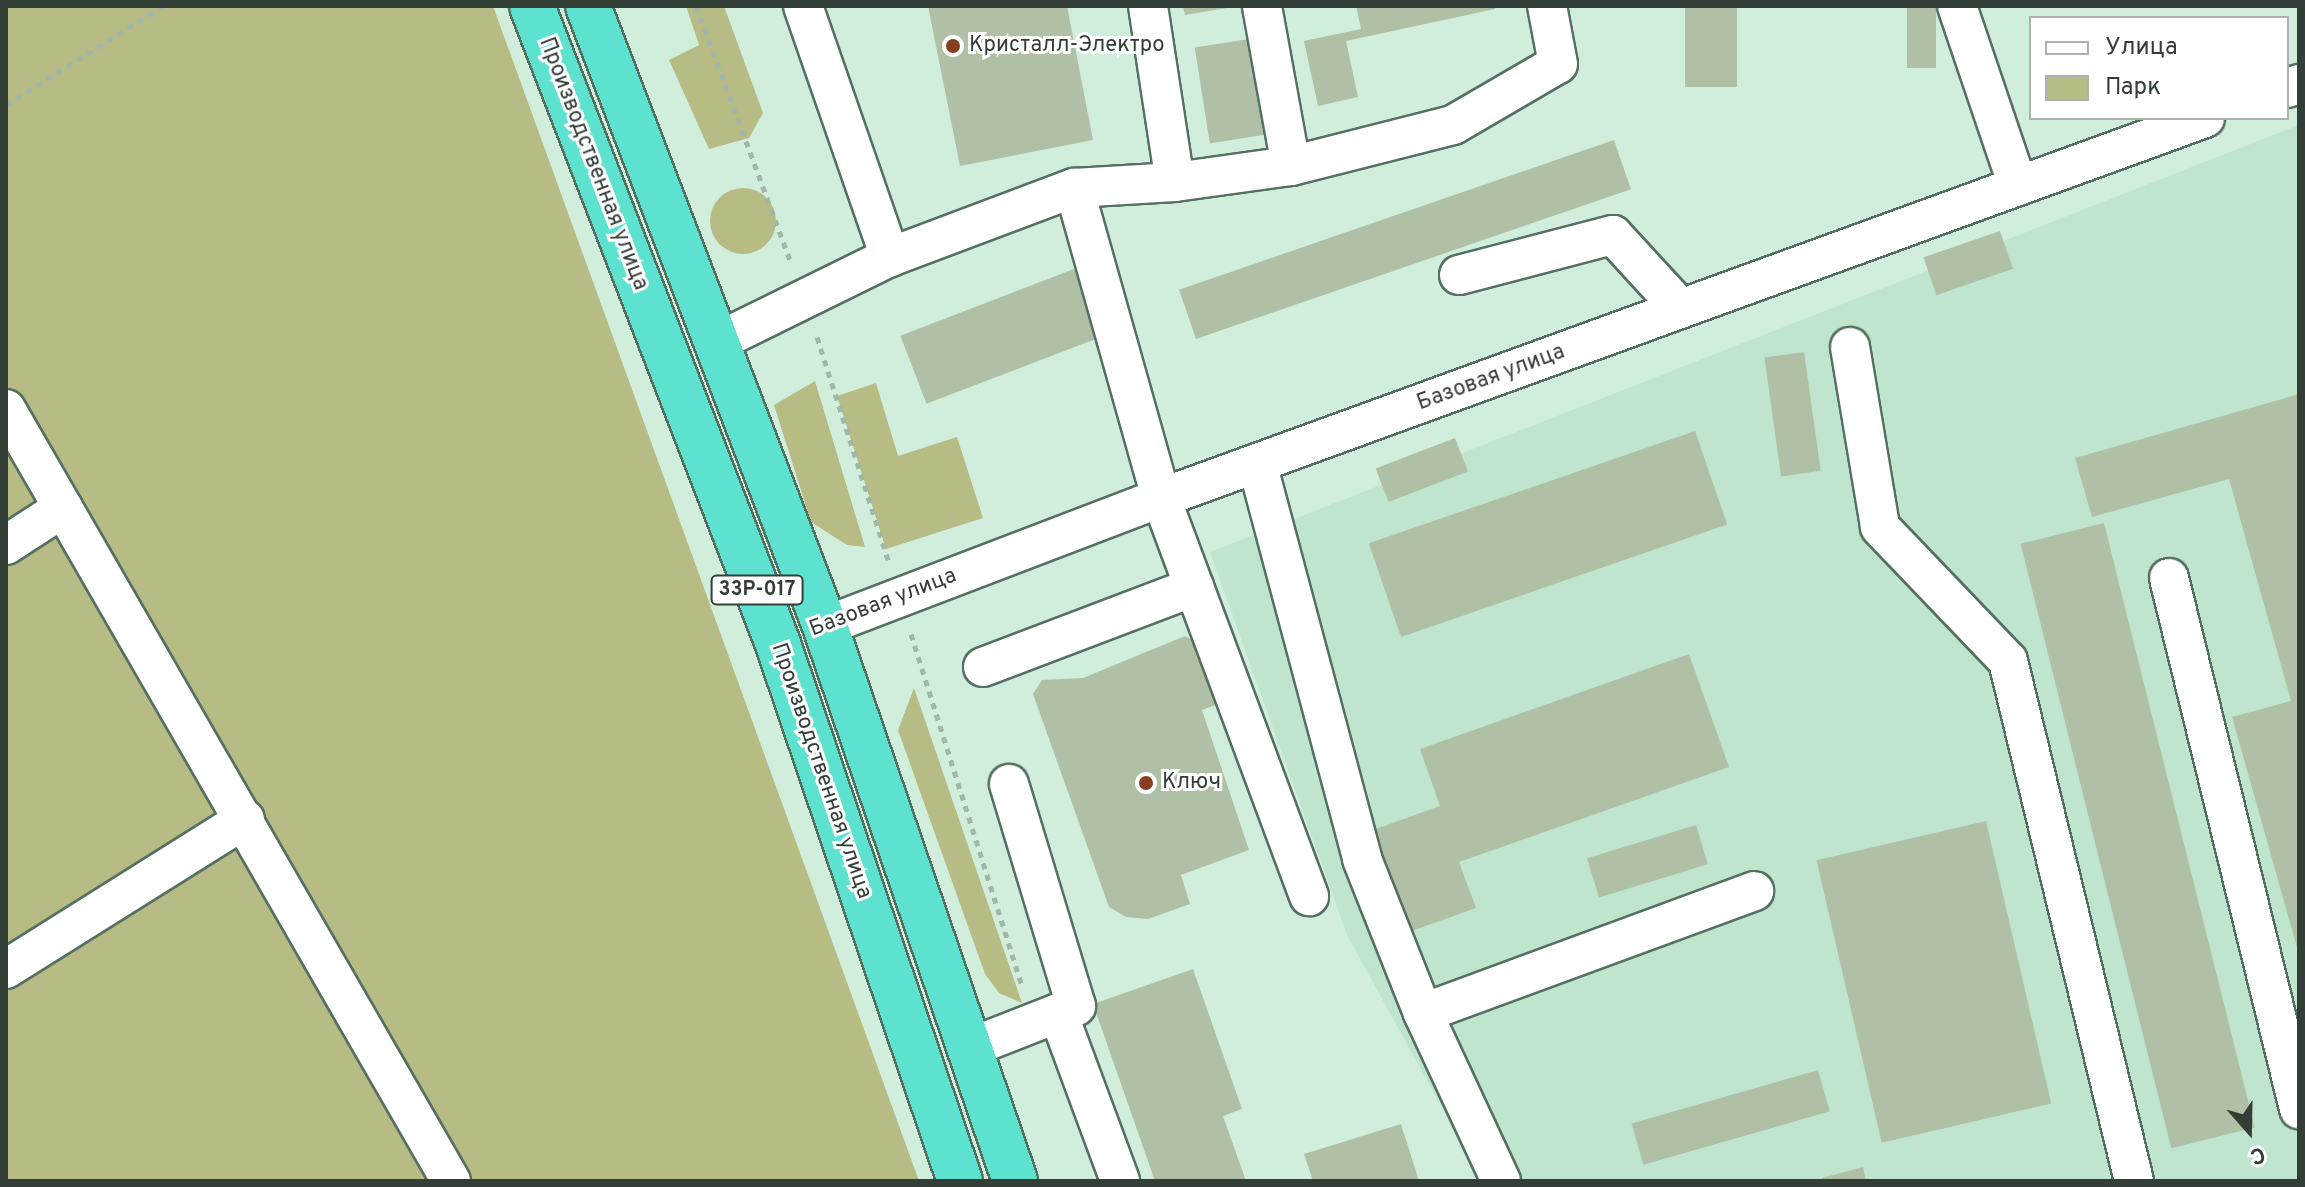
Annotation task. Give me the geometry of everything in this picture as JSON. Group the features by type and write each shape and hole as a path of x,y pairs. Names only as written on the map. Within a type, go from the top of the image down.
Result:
{"highway":[{"name":"Производственная улица","path":"532,6 778,644 960,1181"},
{"name":"33Р-017","path":"588,6 719,341 825,626 1015,1181"},
{"name":"Базовая улица","path":"778,644 825,626"}],"street":[{"path":"803,6 890,257"},
{"path":"1148,6 1175,182"},
{"path":"1262,6 1291,166"},
{"path":"719,341 890,257 1074,188 1175,182 1291,166 1453,125 1558,64 1547,6"},
{"path":"1957,6 2018,186"},
{"name":"Базовая улица","path":"825,626 1161,498 2200,120"},
{"path":"1074,188 1161,498 1309,896"},
{"path":"1459,275 1613,235 1681,309"},
{"path":"1850,347 1880,527 2008,661 2134,1181"},
{"path":"6,409 451,1181"},
{"path":"1257,463 1362,859 1423,1013 1501,1181"},
{"path":"6,545 63,508"},
{"path":"2169,578 2299,1109"},
{"path":"983,667 1194,587"},
{"path":"969,1048 1076,1006 1009,784"},
{"path":"6,969 245,819"},
{"path":"1423,1013 1754,891"},
{"path":"1058,1013 1120,1181"}],"path":[{"path":"6,105 162,6"}],"shaded area":[{"path":"2299,125 2299,1181 1482,1181 1347,935 1210,552"}],"green space":[{"path":"6,6 493,6 919,1181 6,1181"},
{"path":"686,6 724,6 763,113 749,138 709,149 669,60 699,45"},
{"path":"736,188 750,188 762,193 771,202 776,221 774,234 767,245 750,254 736,254 724,249 715,240 710,228 710,214 715,202 724,193"},
{"path":"815,381 865,547 847,545 811,522 774,405"},
{"path":"876,383 898,456 957,437 983,518 886,549 837,396"},
{"path":"914,688 1022,1003 999,993 985,974 898,730"}],"building":[{"path":"928,6 1067,6 1093,140 960,166"},
{"path":"1183,6 1227,6 1227,8 1185,15"},
{"path":"1356,6 1495,6 1495,9 1346,41 1358,97 1318,106 1304,41 1361,29"},
{"path":"1685,6 1737,6 1737,87 1685,87"},
{"path":"1907,6 1936,6 1936,68 1907,68"},
{"path":"1249,39 1264,135 1210,143 1195,48"},
{"path":"1614,140 1631,189 1196,339 1179,290"},
{"path":"2000,231 2013,269 1936,295 1923,257"},
{"path":"1074,269 1100,337 927,404 900,336"},
{"path":"1804,352 1821,471 1781,476 1764,358"},
{"path":"2299,394 2298,951 2232,717 2291,701 2229,479 2092,517 2075,458"},
{"path":"1695,431 1727,525 1401,637 1369,543"},
{"path":"1455,438 1468,472 1389,502 1376,468"},
{"path":"2104,523 2255,1127 2171,1148 2021,544"},
{"name":"Ключ","path":"1185,636 1219,656 1234,698 1202,710 1249,850 1181,875 1190,904 1148,919 1126,917 1109,907 1033,694 1042,680 1083,678"},
{"path":"1689,654 1729,767 1459,862 1476,908 1409,932 1373,830 1440,806 1420,749"},
{"path":"1986,821 2051,1104 1882,1143 1816,860"},
{"path":"1696,825 1708,864 1599,898 1587,858"},
{"path":"1193,969 1242,1109 1223,1116 1246,1181 1155,1181 1093,1004"},
{"path":"1818,1070 1830,1111 1643,1165 1632,1123"},
{"path":"1401,1124 1419,1181 1313,1181 1304,1154"},
{"path":"1863,1167 1866,1181 1823,1181 1822,1178"}],"place":[{"name":"Кристалл-Электро","path":"953,46"},
{"name":"Ключ","path":"1146,783"}]}
